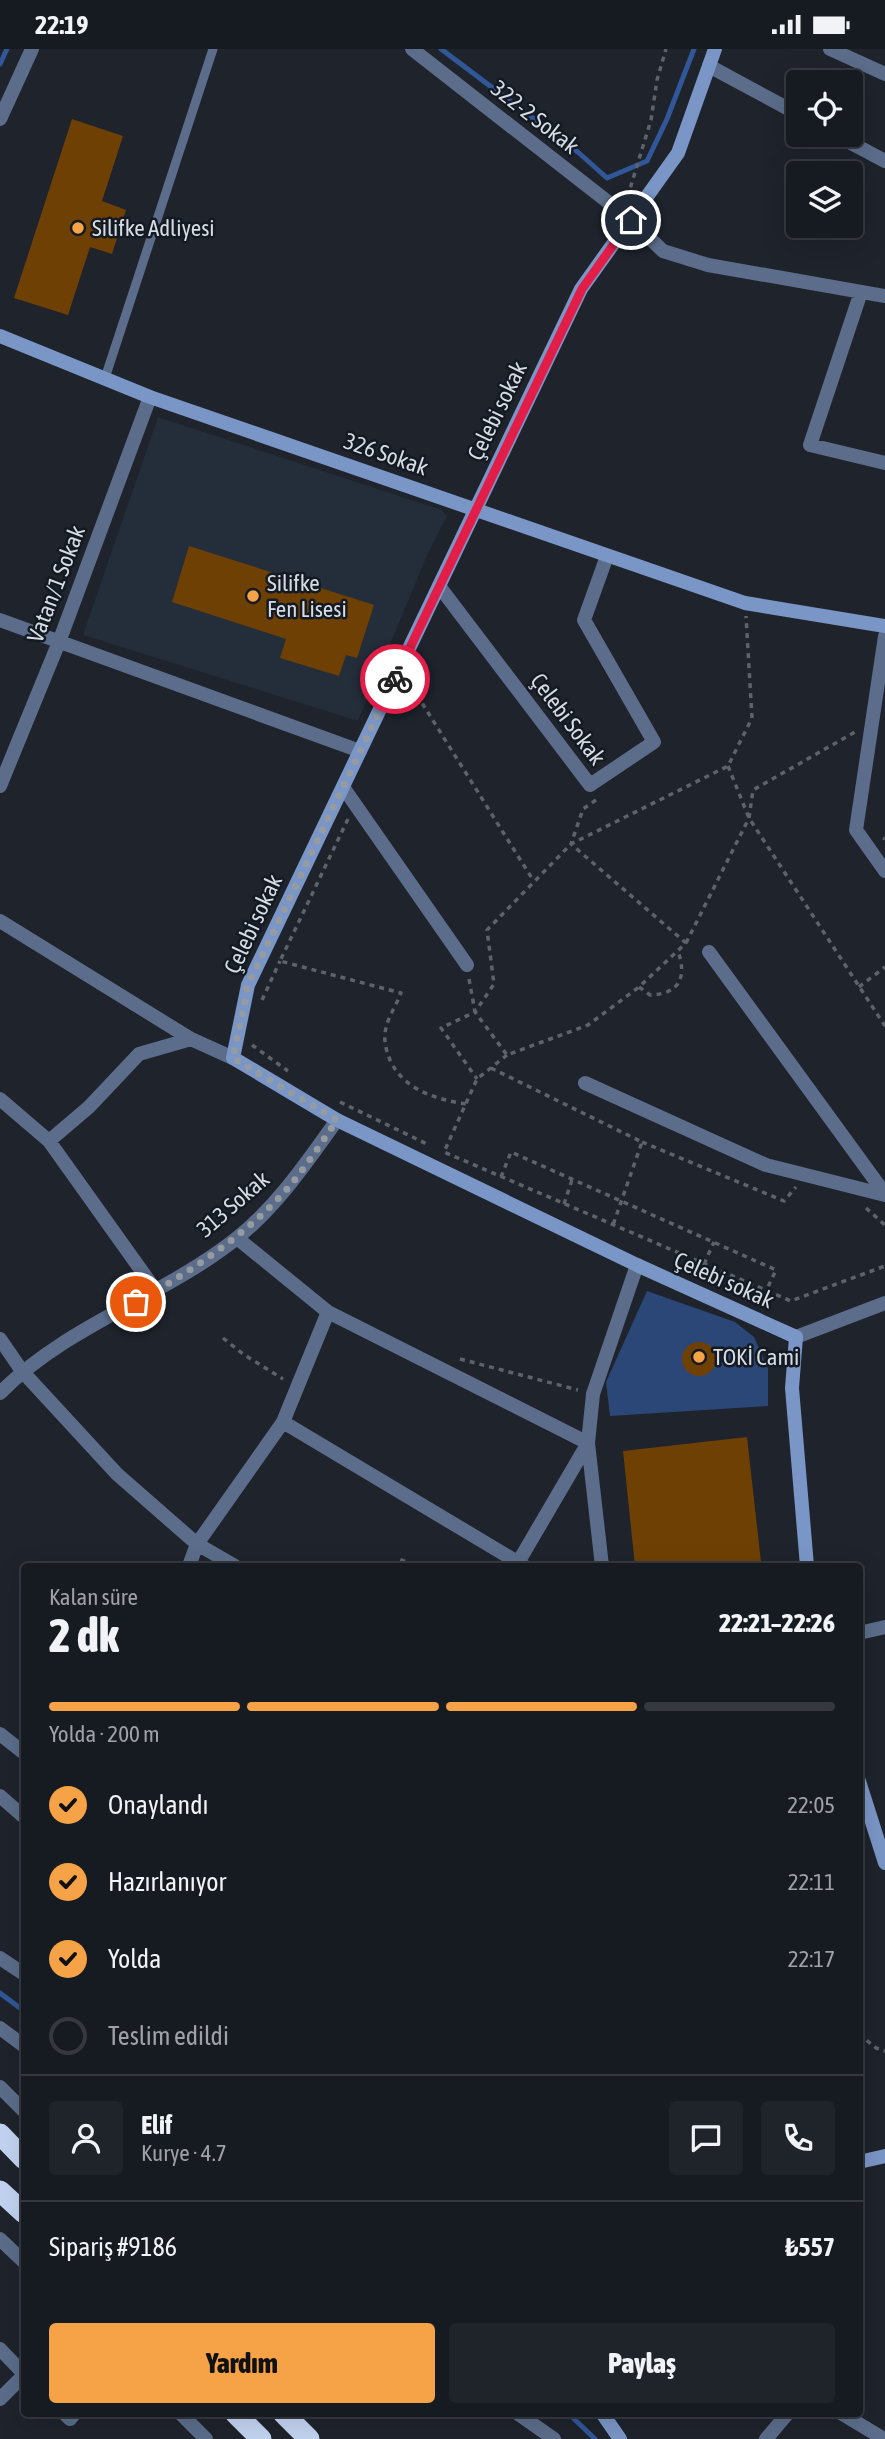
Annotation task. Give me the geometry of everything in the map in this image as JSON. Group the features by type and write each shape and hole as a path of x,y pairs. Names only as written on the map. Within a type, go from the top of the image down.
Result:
{"highway":[{"path":"0,2134 21,2156"},
{"path":"0,2190 21,2210"},
{"path":"239,2417 261,2439"},
{"path":"287,2417 310,2439"}],"street":[{"path":"0,119 32,49"},
{"name":"322-2 Sokak","path":"412,49 631,220 663,251 708,265 885,296"},
{"name":"Çelebi sokak","path":"715,49 678,153 582,289 475,509 248,985 233,1058 337,1120 637,1265 796,1337"},
{"path":"830,49 885,74"},
{"path":"709,65 786,107"},
{"path":"858,147 885,162"},
{"path":"861,292 810,445 885,463"},
{"name":"326 Sokak","path":"0,336 150,397 745,603 885,626"},
{"name":"Vatan/1 Sokak","path":"0,786 59,642 150,397"},
{"name":"Çelebi Sokak","path":"439,586 590,785 653,742 584,620 607,556"},
{"path":"0,620 360,751"},
{"path":"885,636 856,830 885,871"},
{"path":"343,787 467,965"},
{"path":"0,921 191,1039 233,1058"},
{"path":"709,952 885,1195"},
{"path":"49,1141 89,1107 139,1054 191,1039"},
{"path":"584,1083 766,1165 885,1195"},
{"path":"0,1098 49,1141 156,1291"},
{"name":"313 Sokak","path":"0,1393 22,1371 95,1323 156,1291 237,1238 295,1179 337,1120"},
{"path":"237,1238 328,1312 588,1443"},
{"path":"601,1563 588,1443 593,1394 637,1265"},
{"path":"807,1563 792,1388 796,1337 885,1303"},
{"path":"190,1563 198,1544 283,1422 328,1312"},
{"path":"0,1339 22,1371 117,1474 198,1544 229,1563"},
{"path":"283,1422 516,1563"},
{"path":"520,1563 588,1443"},
{"path":"863,1632 885,1627"},
{"path":"0,1734 21,1751"},
{"path":"863,1794 885,1863"},
{"path":"0,1796 21,1814"},
{"path":"0,1958 21,1971"},
{"path":"0,2028 21,2044"},
{"path":"0,2087 21,2109"},
{"path":"863,2161 885,2156"},
{"path":"0,2239 21,2259"},
{"path":"0,2349 21,2371"},
{"path":"0,2399 21,2377"},
{"path":"184,2417 206,2439"},
{"path":"523,2417 554,2439"},
{"path":"605,2417 620,2439"},
{"path":"766,2439 785,2417"},
{"path":"848,2417 884,2439"}],"lane":[{"path":"105,379 213,49"}],"path":[{"path":"628,192 651,120 657,80 666,49"},
{"path":"477,1079 441,1027 475,1012 494,984 487,930 570,844 729,767 752,718 745,603"},
{"path":"417,695 533,880"},
{"path":"859,730 753,790 749,818 686,943 639,987 588,1025 507,1055 477,1079 444,1152 791,1301 885,1266"},
{"path":"729,767 749,818 885,1026"},
{"path":"570,844 583,809 605,794"},
{"path":"259,1005 355,804"},
{"path":"570,844 686,943"},
{"path":"639,987 650,995 666,993 675,986 682,977 682,963 678,951"},
{"path":"280,961 401,993 386,1028 385,1049 396,1073 412,1088 445,1101 466,1104"},
{"path":"467,965 475,1012 507,1055"},
{"path":"859,987 885,967"},
{"path":"255,1033 252,1046 297,1076"},
{"path":"491,1068 642,1142 784,1201 797,1185"},
{"path":"331,1098 431,1146"},
{"path":"613,1225 642,1142"},
{"path":"501,1177 511,1152 776,1270 766,1291"},
{"path":"564,1204 572,1180"},
{"path":"865,1206 885,1225"},
{"path":"704,1264 714,1242"},
{"path":"223,1338 243,1355 297,1388"},
{"path":"449,1357 593,1394"},
{"path":"863,2037 876,2048 885,2051"}],"shaded area":[{"name":"Silifke Fen Lisesi","path":"158,417 442,510 447,516 426,558 358,721 83,635"},
{"path":"647,1291 735,1322 754,1337 768,1369 768,1406 610,1416 606,1382"}],"building":[{"name":"Silifke Adliyesi","path":"72,119 123,136 102,201 126,210 112,254 90,247 68,315 14,298"},
{"name":"Silifke Fen Lisesi","path":"189,546 374,605 357,658 346,655 339,676 280,658 286,639 172,602"},
{"name":"TOKİ Cami","path":"699,1342 711,1347 716,1359 711,1371 699,1376 687,1371 682,1359 687,1347"},
{"path":"747,1437 761,1562 635,1563 623,1451"}],"waterway":[{"path":"0,64 7,49"},
{"path":"441,49 579,153 607,178 647,161 667,119 694,49"},
{"path":"0,1993 21,2009"},
{"path":"572,2417 595,2439"}],"way so far":[{"path":"136,1302 237,1238 295,1179 337,1120 233,1058 248,985 395,679"}],"place":[{"name":"Silifke Adliyesi","path":"78,228"},
{"name":"Silifke Fen Lisesi","path":"253,596"},
{"name":"TOKİ Cami","path":"699,1357"}],"route":[{"path":"395,679 582,289 631,220"}]}
